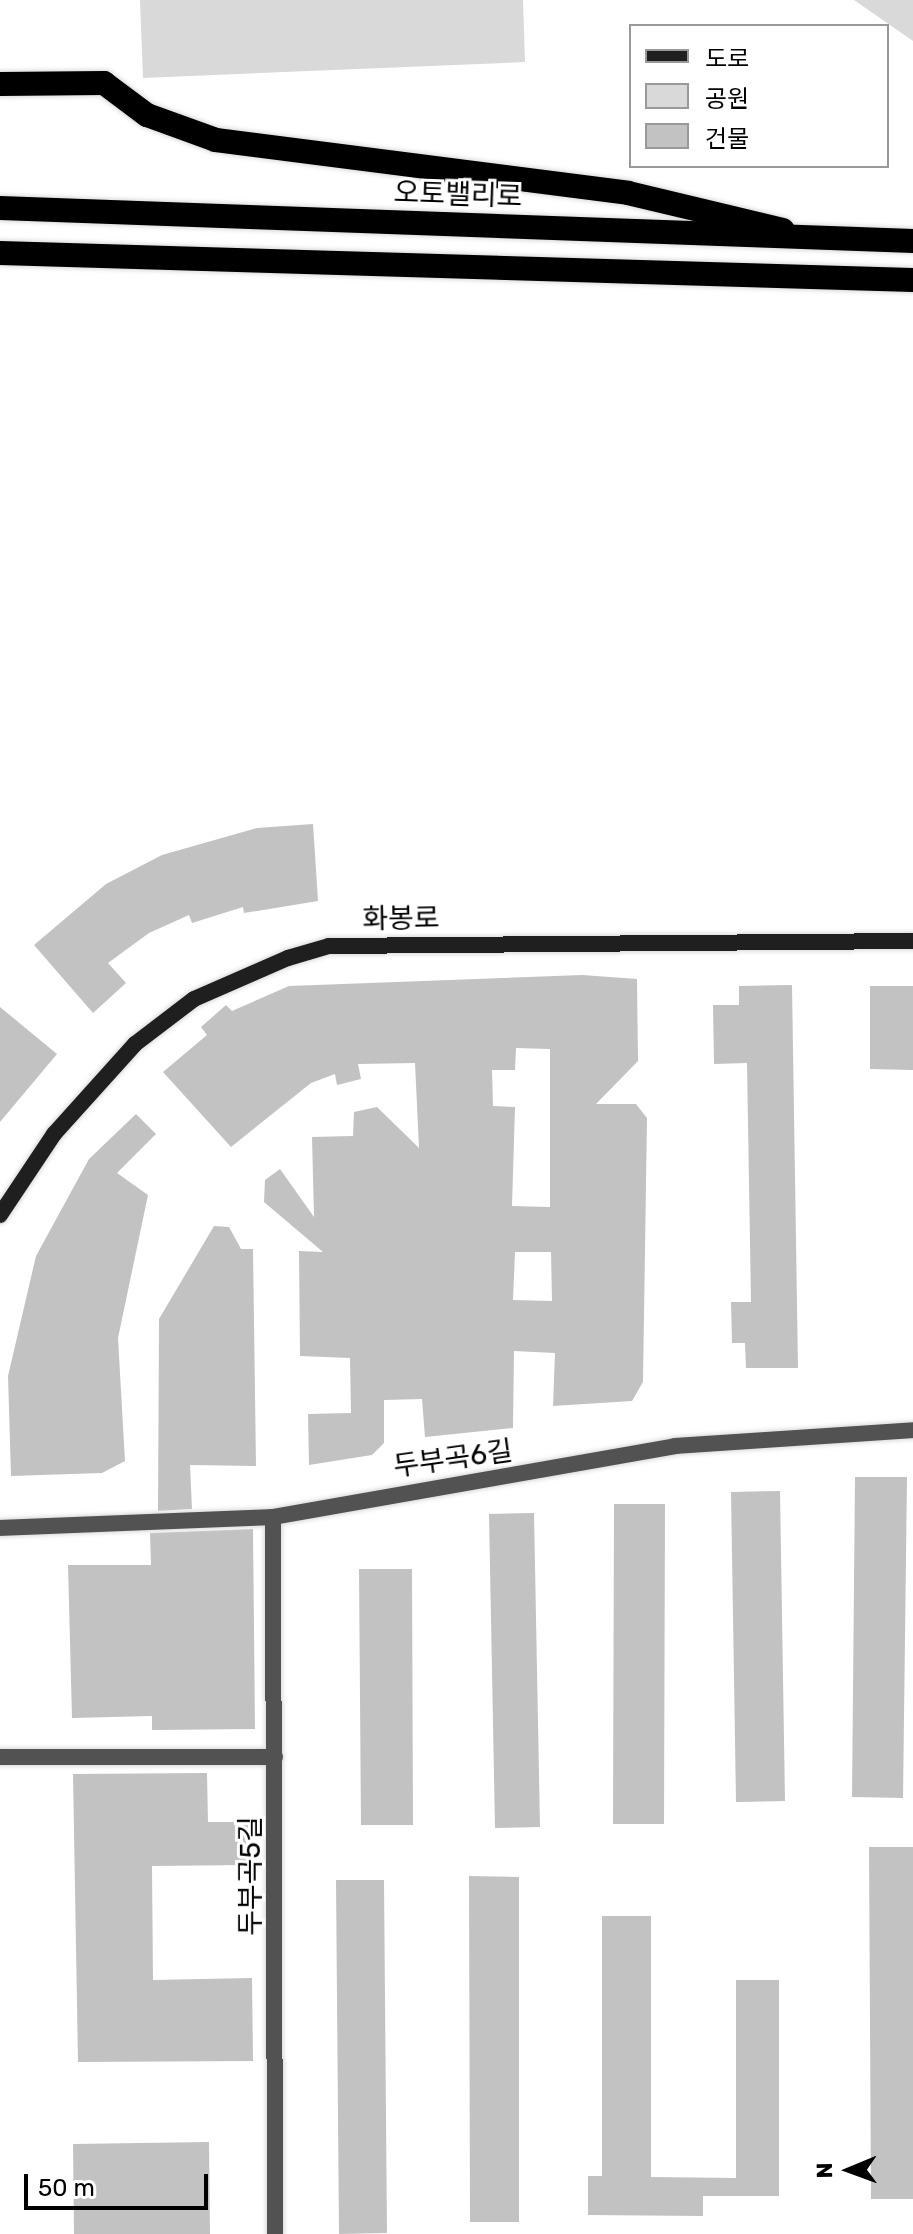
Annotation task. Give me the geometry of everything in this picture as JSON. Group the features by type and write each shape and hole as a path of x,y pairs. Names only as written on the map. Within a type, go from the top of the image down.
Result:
{"highway":[{"path":"0,84 104,83 147,115 216,140 707,206 816,240"},
{"name":"오토밸리로","path":"0,208 816,240 913,241"},
{"path":"0,253 913,280"}],"street":[{"name":"화봉로","path":"0,1215 44,1147 135,1044 194,999 302,954 329,946 913,941"},
{"name":"두부곡6길","path":"0,1528 273,1517 675,1446 913,1430"},
{"name":"두부곡5길","path":"273,1517 275,2234"},
{"path":"0,1757 275,1757"}],"green space":[{"path":"140,0 523,0 525,62 143,78"},
{"path":"854,0 913,0 913,41"}],"building":[{"path":"313,824 318,901 244,913 243,907 192,923 189,915 149,933 108,963 126,983 93,1013 34,945 106,884 162,855 257,828"},
{"path":"582,975 637,979 638,1061 596,1104 636,1104 647,1118 643,1382 632,1401 553,1406 555,1353 514,1351 513,1428 425,1437 422,1399 384,1400 384,1443 372,1455 309,1465 308,1414 351,1413 350,1358 300,1356 299,1251 323,1252 264,1202 265,1180 280,1169 314,1217 312,1137 353,1136 354,1112 377,1107 419,1148 415,1063 358,1064 361,1079 337,1085 335,1074 311,1083 231,1147 163,1072 207,1035 201,1027 226,1005 232,1011 289,986","holes":["516,1048 550,1049 550,1207 512,1206 515,1107 493,1106 492,1070 515,1070","515,1252 551,1252 552,1301 513,1300"]},
{"path":"792,985 798,1368 746,1368 745,1343 732,1343 731,1302 751,1302 747,1063 714,1064 713,1005 739,1005 739,986"},
{"path":"870,986 913,986 913,1070 870,1069"},
{"path":"0,1007 57,1054 0,1122"},
{"path":"136,1114 156,1134 117,1173 148,1195 118,1338 125,1461 102,1473 11,1476 8,1376 36,1256 89,1159"},
{"path":"214,1226 229,1227 241,1249 253,1249 256,1466 190,1465 192,1509 158,1511 159,1319"},
{"path":"855,1477 907,1477 903,1798 852,1797"},
{"path":"780,1491 785,1801 736,1802 731,1492"},
{"path":"614,1504 665,1504 664,1824 613,1824"},
{"path":"534,1513 540,1827 495,1828 489,1514"},
{"path":"253,1529 255,1729 152,1730 152,1716 72,1718 68,1565 151,1565 150,1533"},
{"path":"359,1569 412,1569 413,1825 361,1825"},
{"path":"207,1773 208,1822 248,1822 248,1865 152,1866 153,1980 252,1978 253,2061 78,2062 73,1774"},
{"path":"869,1847 913,1847 913,2199 871,2199"},
{"path":"469,1876 519,1877 519,2222 470,2222"},
{"path":"336,1880 384,1880 387,2233 339,2234"},
{"path":"602,1916 651,1916 651,2177 736,2178 736,1980 779,1980 779,2196 703,2196 703,2216 588,2215 588,2176 602,2176"},
{"path":"209,2142 210,2234 74,2234 73,2144"}]}
